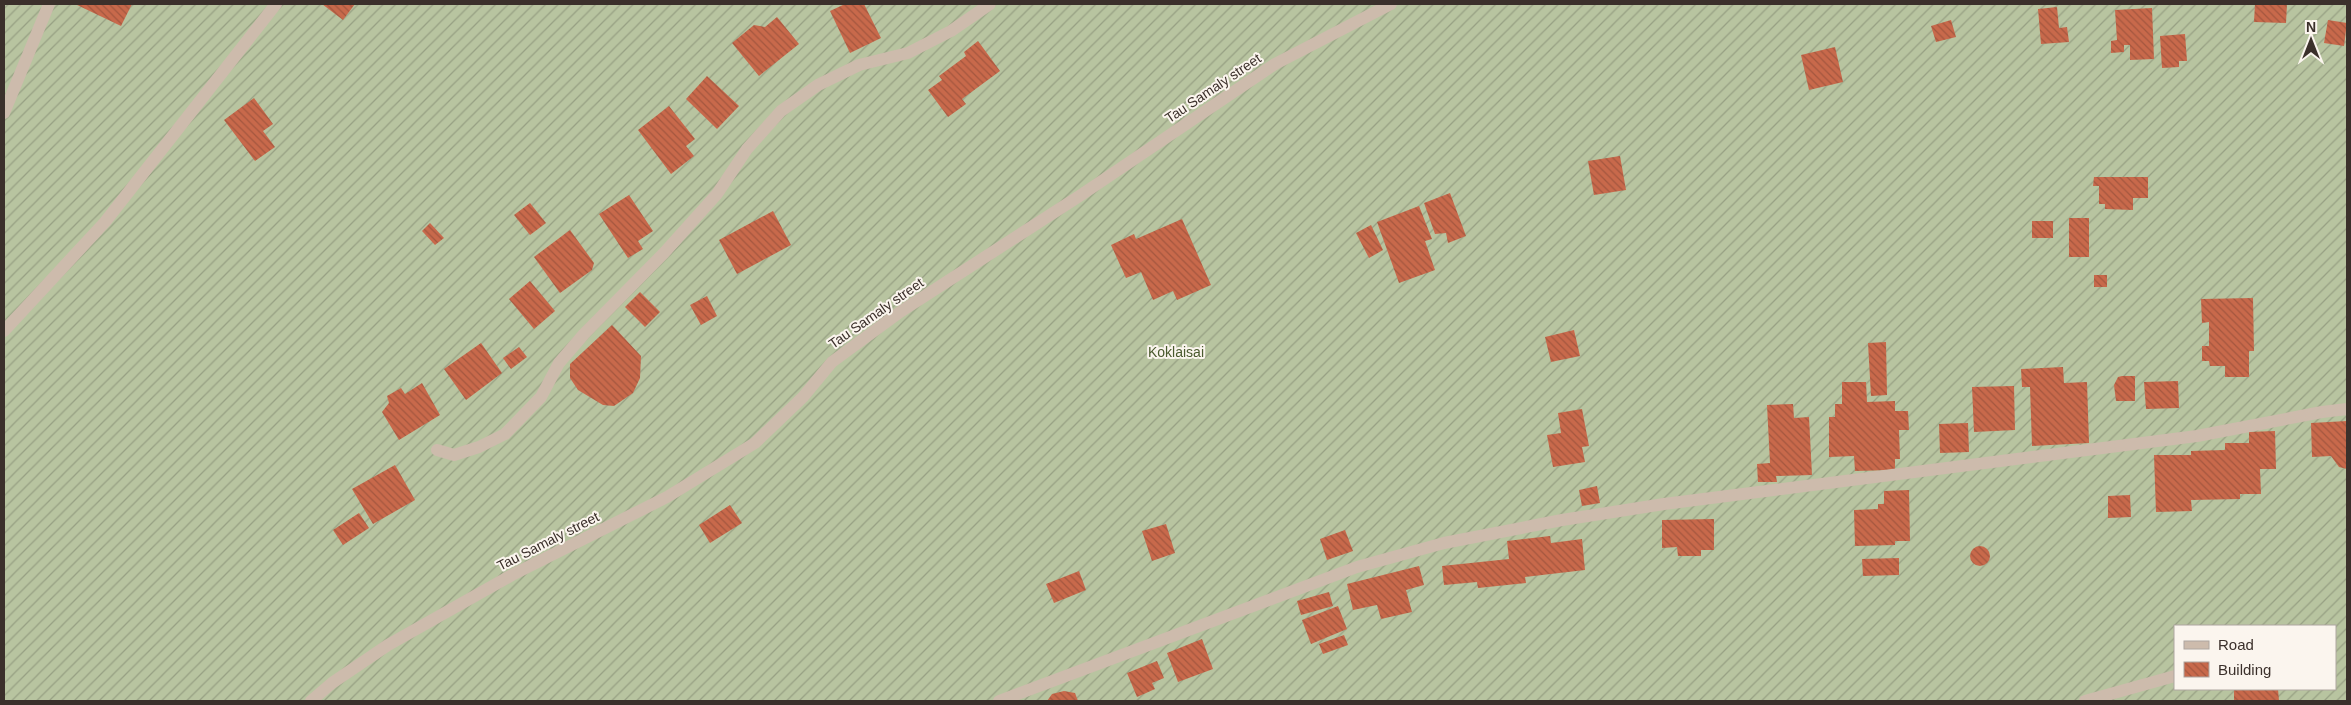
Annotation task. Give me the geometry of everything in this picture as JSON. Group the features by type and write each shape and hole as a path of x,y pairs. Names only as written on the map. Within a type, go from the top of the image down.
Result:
{"street":[{"path":"4,114 49,4"},
{"path":"4,331 105,222 276,4"},
{"path":"437,450 454,455 479,447 505,434 541,397 559,363 584,334 664,253 717,194 747,149 781,111 818,84 859,65 908,53 951,31 990,4"},
{"name":"Tau Samaly street","path":"311,701 332,683 396,640 512,575 667,498 755,444 803,397 832,362 900,312 1081,195 1275,64 1391,4"},
{"path":"999,701 1357,567 1444,543 1562,520 1664,504 2188,438 2322,412 2347,409"},
{"path":"2085,701 2174,676"}],"green space":[{"name":"Koklaisai","path":"4,4 2347,4 2347,701 4,701"}],"building":[{"path":"75,4 132,4 121,26"},
{"path":"322,4 355,4 343,20"},
{"path":"845,4 864,4 881,38 850,53 830,11"},
{"path":"2255,4 2287,4 2286,23 2254,22"},
{"path":"2057,7 2059,28 2067,27 2069,42 2041,44 2038,9"},
{"path":"2152,8 2154,59 2130,60 2130,45 2124,45 2124,52 2111,53 2111,41 2117,40 2115,10"},
{"path":"777,17 799,44 759,76 732,43 754,25 765,27"},
{"path":"1951,20 1956,37 1936,42 1931,26"},
{"path":"2328,20 2347,23 2344,46 2324,43"},
{"path":"2185,34 2187,61 2179,61 2179,67 2162,68 2160,36"},
{"path":"978,41 1000,71 962,99 966,104 948,117 928,90 942,80 939,76 966,56 964,52"},
{"path":"1835,47 1843,82 1809,90 1801,55"},
{"path":"707,76 739,106 717,129 686,99"},
{"path":"254,98 273,124 263,131 275,147 255,161 224,120"},
{"path":"669,106 695,139 686,146 694,156 671,174 638,130"},
{"path":"1620,156 1626,190 1594,195 1588,161"},
{"path":"2094,177 2148,177 2148,198 2133,198 2133,210 2105,209 2105,204 2099,204 2099,186 2093,186"},
{"path":"1450,193 1466,236 1448,243 1446,233 1435,234 1424,203"},
{"path":"629,195 653,231 638,241 643,249 628,258 599,214"},
{"path":"530,203 546,223 530,235 514,215"},
{"path":"1419,206 1432,239 1425,241 1435,270 1399,283 1377,222"},
{"path":"773,211 791,245 737,274 719,240"},
{"path":"2069,218 2089,218 2089,257 2069,257"},
{"path":"1182,219 1211,285 1177,300 1173,291 1153,300 1141,272 1126,278 1111,245 1134,234 1136,239"},
{"path":"2032,221 2053,221 2053,238 2032,238"},
{"path":"430,223 444,238 435,245 422,231"},
{"path":"1371,225 1383,250 1369,258 1356,233"},
{"path":"570,230 594,263 592,270 560,293 534,257"},
{"path":"2094,275 2107,275 2107,287 2094,287"},
{"path":"530,281 555,311 534,329 509,299"},
{"path":"640,292 660,312 645,327 625,307"},
{"path":"707,296 717,316 701,325 690,305"},
{"path":"2253,298 2254,351 2249,351 2249,377 2225,377 2225,366 2210,366 2209,361 2202,361 2202,346 2209,346 2209,322 2202,323 2201,299"},
{"path":"612,325 641,356 640,378 633,393 614,406 603,405 578,390 570,378 570,364"},
{"path":"1574,330 1580,356 1551,362 1545,337"},
{"path":"1886,342 1887,395 1871,396 1868,343"},
{"path":"481,343 502,373 466,400 444,369"},
{"path":"519,347 527,357 511,369 503,358"},
{"path":"2063,367 2064,383 2087,382 2089,443 2032,446 2030,387 2022,387 2021,369"},
{"path":"2135,376 2135,401 2116,401 2114,385 2118,377"},
{"path":"2178,381 2179,408 2146,409 2144,382"},
{"path":"1842,382 1866,382 1867,402 1895,401 1895,411 1908,411 1909,430 1899,430 1900,459 1895,459 1895,470 1855,471 1854,456 1829,457 1829,417 1835,417 1835,404 1842,404"},
{"path":"422,383 440,415 399,440 382,412 389,403 387,396 401,388 405,394"},
{"path":"2014,386 2015,430 1974,432 1972,387"},
{"path":"1793,404 1794,418 1809,417 1812,475 1776,476 1777,482 1758,482 1757,464 1770,463 1767,405"},
{"path":"1582,409 1589,446 1582,447 1585,462 1553,467 1547,435 1561,433 1558,413"},
{"path":"2347,421 2347,469 2339,467 2331,456 2312,457 2311,423"},
{"path":"1968,423 1969,452 1940,453 1939,424"},
{"path":"2275,431 2276,469 2260,469 2261,494 2240,494 2240,499 2191,500 2192,511 2156,512 2154,455 2191,455 2191,451 2225,450 2225,443 2249,443 2249,432"},
{"path":"395,465 415,500 373,524 352,489"},
{"path":"1597,486 1600,503 1582,506 1579,490"},
{"path":"1909,490 1910,541 1895,541 1895,545 1855,546 1854,510 1878,509 1878,504 1884,504 1884,491"},
{"path":"2130,495 2131,517 2108,518 2108,496"},
{"path":"730,505 742,523 710,543 699,525"},
{"path":"359,513 369,528 343,545 333,530"},
{"path":"1714,519 1714,550 1701,550 1701,556 1678,556 1677,547 1662,548 1662,520"},
{"path":"1166,524 1175,553 1152,561 1142,531"},
{"path":"1345,530 1353,551 1327,560 1320,539"},
{"path":"1550,536 1551,543 1582,539 1585,570 1525,577 1526,583 1478,588 1477,582 1444,585 1442,566 1509,559 1507,541"},
{"path":"1980,546 1987,549 1990,556 1987,563 1980,566 1973,563 1970,556 1973,549"},
{"path":"1899,558 1899,575 1863,576 1862,559"},
{"path":"1419,566 1424,585 1406,590 1412,612 1381,619 1377,605 1353,610 1347,584"},
{"path":"1079,571 1086,590 1054,603 1046,584"},
{"path":"1329,592 1333,606 1301,615 1297,601"},
{"path":"1338,606 1347,629 1311,644 1302,620"},
{"path":"1344,635 1348,645 1323,654 1319,644"},
{"path":"1202,639 1213,669 1178,682 1167,653"},
{"path":"1157,661 1164,678 1152,683 1155,689 1137,697 1127,673"},
{"path":"2234,690 2278,690 2279,701 2234,701"},
{"path":"1064,691 1075,693 1078,701 1047,701 1052,694"}]}
